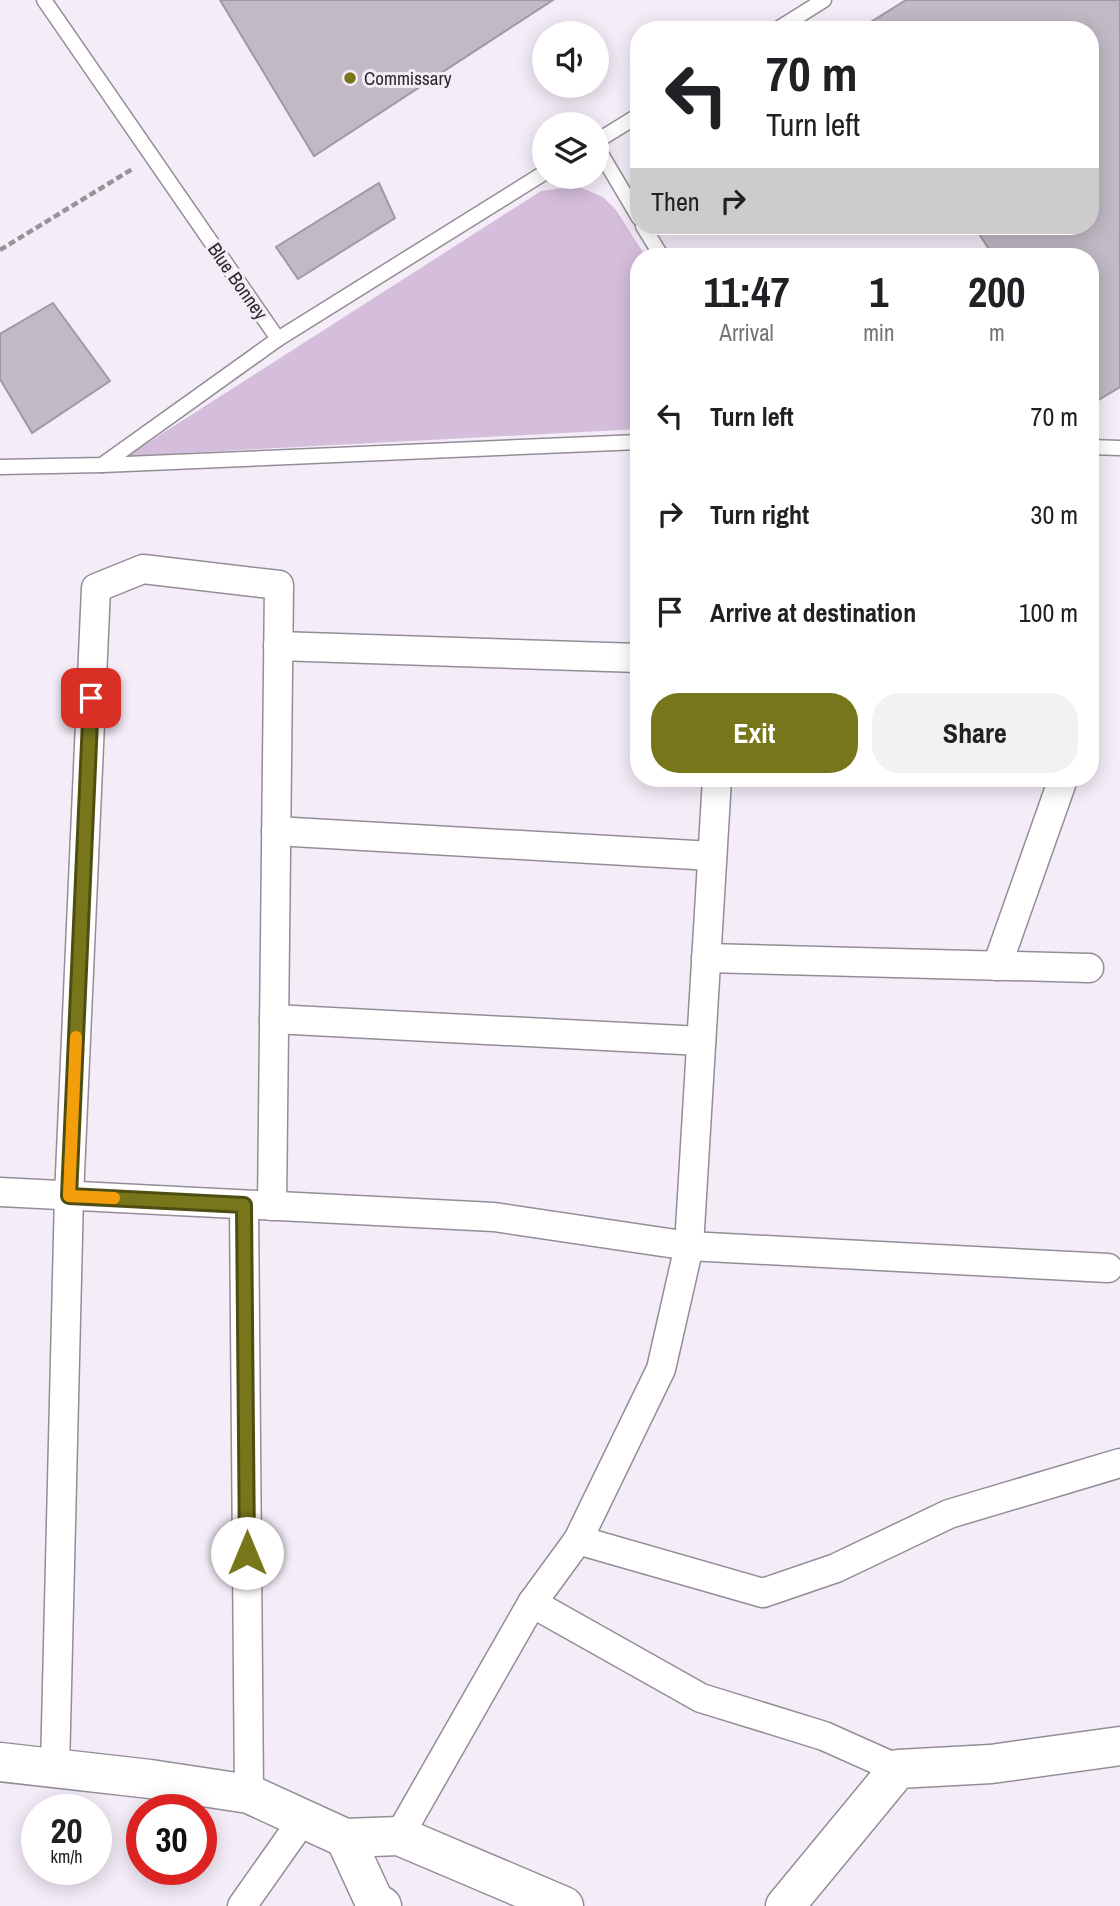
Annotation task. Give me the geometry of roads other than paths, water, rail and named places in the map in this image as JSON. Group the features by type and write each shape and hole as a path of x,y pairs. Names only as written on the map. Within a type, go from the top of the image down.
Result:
{"main road":[{"path":"785,1906 898,1769 990,1764 1120,1746"},
{"path":"0,1762 150,1779 249,1794 345,1838 399,1836 564,1906"},
{"path":"345,1838 374,1901 382,1906"}],"street":[{"path":"55,1768 69,1196 96,588 143,569 279,584 272,1206"},
{"path":"278,646 630,659"},
{"path":"399,1836 533,1603 578,1540 661,1369 690,1246 716,787"},
{"path":"997,966 1060,787"},
{"path":"276,831 712,856"},
{"path":"706,958 1089,968"},
{"path":"274,1020 701,1041"},
{"path":"0,1192 494,1217 690,1246 1108,1268"},
{"path":"244,1205 249,1794"},
{"path":"578,1540 763,1593 836,1568 949,1514 1120,1463"},
{"path":"533,1603 701,1698 824,1736 898,1769"},
{"path":"242,1906 304,1818"}],"lane":[{"name":"Blue Bonney","path":"44,0 278,338 532,180"},
{"path":"790,21 824,0"},
{"path":"609,134 630,121"},
{"path":"609,167 630,203"},
{"path":"102,465 278,338"},
{"path":"0,467 630,442"},
{"path":"1099,447 1120,448"}],"place":[{"name":"Commissary","path":"350,78"}]}
